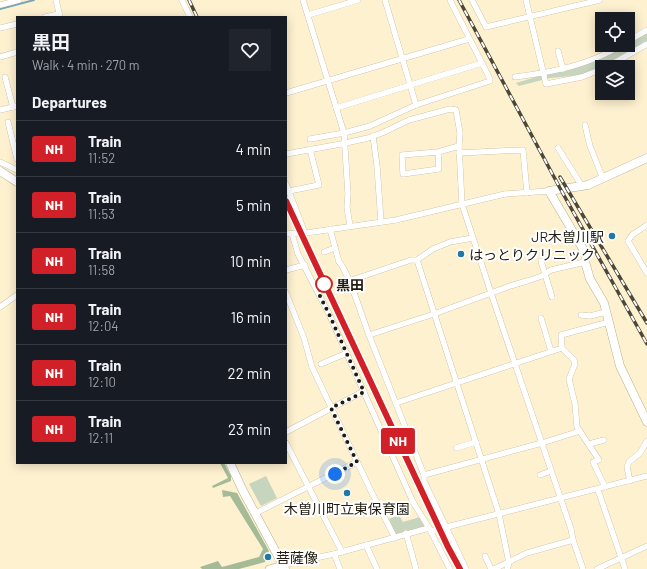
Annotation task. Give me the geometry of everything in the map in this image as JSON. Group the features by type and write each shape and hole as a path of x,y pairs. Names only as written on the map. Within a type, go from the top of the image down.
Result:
{"main road":[{"path":"647,158 602,179 582,186 549,191 586,254 585,262 590,279 604,303 620,366 647,422"},
{"path":"0,170 16,181"},
{"path":"230,464 243,491 284,567"}],"street":[{"path":"0,5 18,0"},
{"path":"56,0 60,15"},
{"path":"182,0 190,16"},
{"path":"304,0 344,133 346,143 348,194 347,207 350,226"},
{"path":"308,15 358,0"},
{"path":"385,0 416,105"},
{"path":"310,139 344,133 370,126 416,105 488,83 490,79 450,0"},
{"path":"472,0 486,27 596,1"},
{"path":"526,0 546,84 582,77 595,72"},
{"path":"0,28 16,24"},
{"path":"635,37 647,30"},
{"path":"287,93 469,39"},
{"path":"619,60 647,44"},
{"path":"558,51 563,69"},
{"path":"0,57 16,52"},
{"path":"515,77 563,69 596,59 609,52"},
{"path":"336,108 482,63"},
{"path":"0,110 15,107 5,77"},
{"path":"287,154 346,143 382,133 409,120 454,108 456,110 460,133 458,146 462,204 560,499 572,529 573,540 584,569"},
{"path":"8,122 16,155"},
{"path":"586,125 590,146 602,179"},
{"path":"373,136 377,166 380,222"},
{"path":"438,152 439,169 403,174 402,155 438,152 458,146"},
{"path":"558,148 582,186"},
{"path":"289,191 319,185 310,149"},
{"path":"459,153 523,150 526,193"},
{"path":"0,162 16,170"},
{"path":"287,186 305,233"},
{"path":"450,569 430,529 414,502 329,314 289,234 305,233 422,215 505,194 549,191"},
{"path":"647,225 632,235 628,241 647,273"},
{"path":"330,229 339,262 342,264 349,281 424,475 424,481 466,569"},
{"path":"349,281 411,260 417,260 433,249 450,242 473,238"},
{"path":"324,252 336,248"},
{"path":"417,260 499,514 508,566"},
{"path":"541,261 552,297"},
{"path":"369,335 527,281 551,270 585,262"},
{"path":"287,270 305,265"},
{"path":"0,307 16,296"},
{"path":"287,296 304,338 312,367 395,538"},
{"path":"581,315 590,316 606,312"},
{"path":"541,318 551,351"},
{"path":"605,487 594,462 599,460 576,427 575,404 569,379 575,364 574,360 562,348 561,335 609,322"},
{"path":"396,403 515,362 562,348"},
{"path":"321,364 347,353"},
{"path":"287,431 364,392"},
{"path":"424,475 542,443 580,431"},
{"path":"589,444 604,440"},
{"path":"630,481 627,467 629,462 640,453 647,441"},
{"path":"456,448 476,442"},
{"path":"287,445 342,552"},
{"path":"256,513 357,462"},
{"path":"540,475 551,471"},
{"path":"269,569 284,567 342,552 395,538 406,533 499,514 598,490 647,476"},
{"path":"598,490 625,569"},
{"path":"406,533 416,569"},
{"path":"494,569 508,566 527,554 573,540"},
{"path":"366,545 377,569"},
{"path":"597,569 647,546"},
{"path":"334,554 340,569"},
{"path":"485,556 491,569"}],"green space":[{"path":"647,30 647,44 635,51 635,37"},
{"path":"608,52 633,52 619,60 595,60 595,72 592,74 550,78 519,86 516,83 596,59"},
{"path":"221,464 225,464 231,476 231,481 213,488 212,486 228,478"},
{"path":"266,476 277,498 261,506 249,484"},
{"path":"222,490 237,493 269,551 265,562 239,569 202,569 200,567 218,561 222,567 259,557 263,549 230,496 223,497"},
{"path":"399,515 403,522 420,517 426,529 396,537 389,519"}],"waterway":[{"path":"0,9 34,0"}],"railway":[{"path":"189,0 197,16"},
{"path":"459,0 561,190 647,344"},
{"path":"560,177 647,323"},
{"path":"287,203 448,547 460,569"}],"train":[{"name":"NH","path":"287,203 448,547 460,569"}],"place":[{"name":"JR木曽川駅","path":"612,236"},
{"name":"はっとりクリニック","path":"461,254"},
{"name":"黒田","path":"324,284"},
{"name":"木曽川町立東保育園","path":"347,493"},
{"name":"菩薩像","path":"268,557"}],"route":[{"path":"324,284 318,292 364,392 331,408 357,462 349,468 335,474"}]}
